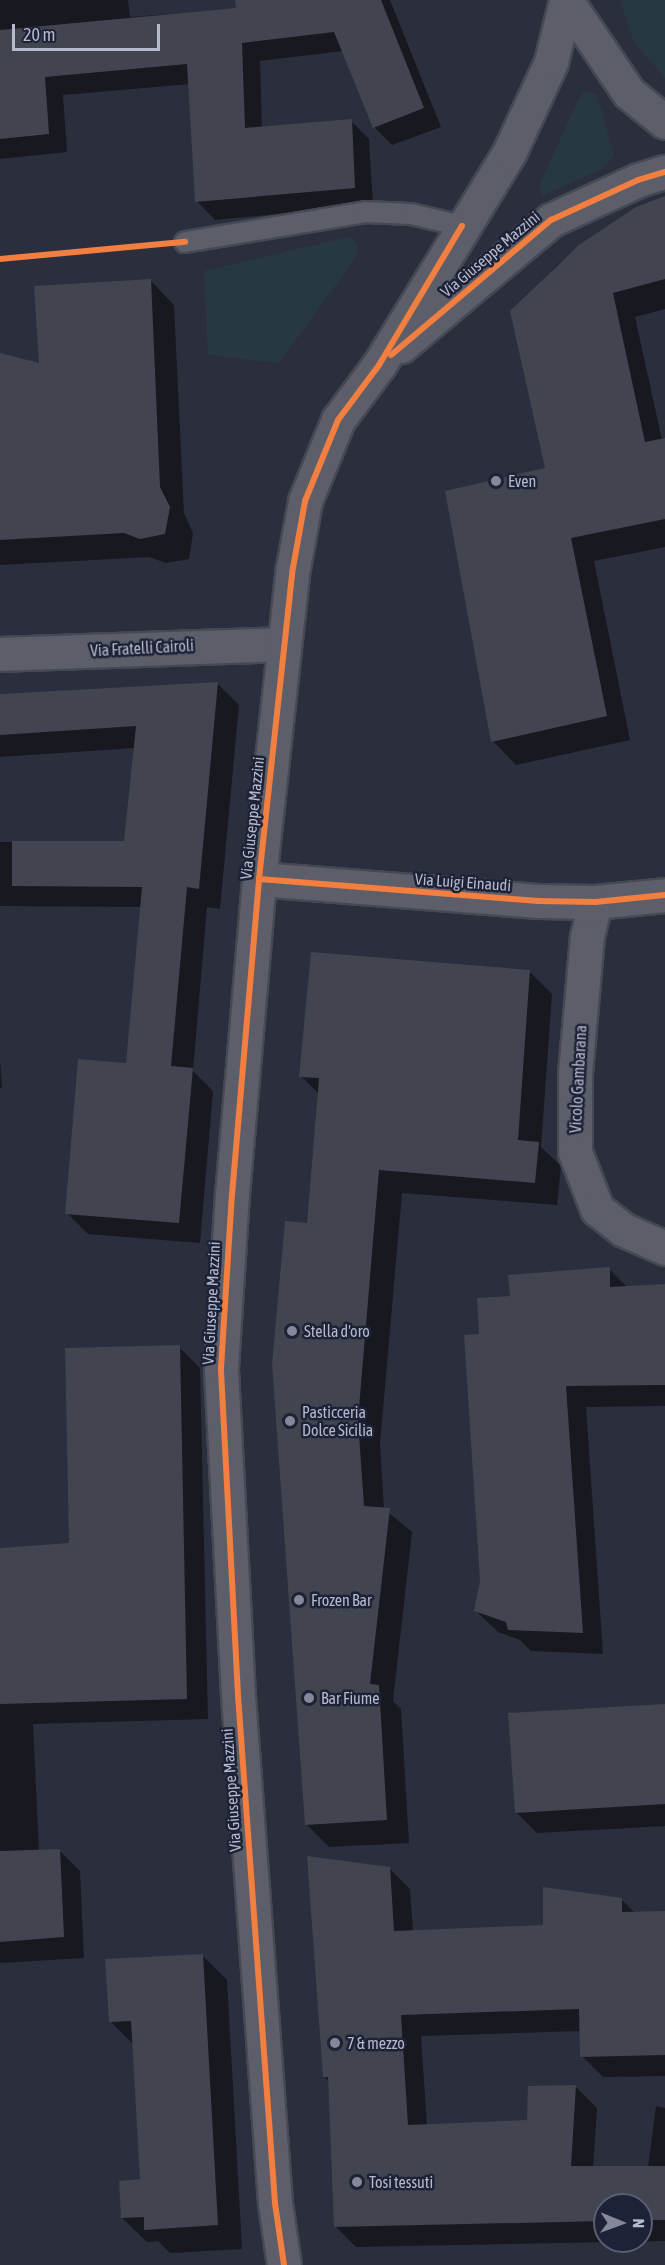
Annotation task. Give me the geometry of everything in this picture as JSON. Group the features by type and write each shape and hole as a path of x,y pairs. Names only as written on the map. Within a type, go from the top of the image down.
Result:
{"street":[{"path":"566,0 629,93 665,122"},
{"name":"Via Giuseppe Mazzini","path":"284,2265 275,2203 238,1707 222,1389 222,1319 259,879 297,535 318,465 338,420 379,365 462,226 509,153 551,62 566,0"},
{"name":"Via Giuseppe Mazzini","path":"379,365 550,220 638,180 665,172"},
{"name":"Via Fratelli Cairoli","path":"0,654 284,644"},
{"name":"Via Luigi Einaudi","path":"259,879 506,899 595,902 665,896"},
{"name":"Vicolo Gambarana","path":"595,902 587,936 573,1122 578,1162 597,1209 624,1230 665,1248"}],"lane":[{"path":"185,242 366,212 411,214 462,226"}],"shaded area":[{"path":"620,0 665,0 665,78 634,42"},
{"path":"583,93 597,94 614,156 602,169 542,196 539,186 578,100"},
{"path":"348,237 355,240 359,249 357,256 279,363 208,355 204,271"}],"building":[{"path":"235,0 381,0 424,108 373,128 334,32 242,43 245,128 352,119 355,188 195,202 187,64 45,77 49,134 0,139 0,30 236,8"},
{"path":"665,196 665,279 613,293 645,442 665,438 665,519 571,538 607,716 491,742 445,491 545,468 510,311 579,245 636,207"},
{"path":"151,279 160,487 170,507 165,534 140,539 124,533 0,540 0,353 39,363 34,286"},
{"path":"218,682 199,889 187,887 171,1066 193,1068 179,1223 65,1214 78,1059 126,1063 142,887 12,886 12,841 124,841 136,726 0,735 0,694"},
{"path":"311,952 530,970 518,1140 539,1142 535,1183 379,1170 358,1420 364,1506 390,1508 370,1684 379,1685 387,1820 305,1825 272,1364 285,1221 307,1223 319,1078 299,1077"},
{"path":"610,1267 610,1287 665,1284 665,1385 566,1386 583,1633 508,1630 506,1622 474,1611 480,1581 464,1335 479,1334 477,1298 510,1296 508,1275"},
{"path":"180,1345 187,1699 0,1704 0,1548 69,1543 65,1348"},
{"path":"665,1704 665,1804 515,1813 508,1713"},
{"path":"60,1849 64,1937 0,1942 0,1851"},
{"path":"307,1856 390,1867 394,1931 543,1925 543,1887 622,1898 622,1912 665,1911 665,2055 580,2057 579,2009 401,2015 408,2125 527,2120 528,2086 576,2085 571,2166 665,2166 665,2220 653,2220 653,2193 593,2193 593,2221 334,2227 328,2077 323,2077"},
{"path":"203,1954 218,2225 144,2230 144,2217 121,2218 119,2181 140,2179 131,2021 109,2022 105,1959"}],"cycle path":[{"path":"391,355 551,220 638,180 665,172"},
{"path":"284,2265 275,2203 238,1695 221,1368 232,1195 259,879 293,568 305,501 338,420 379,365 462,226"},
{"path":"0,259 185,242"},
{"path":"259,879 538,901 595,902 665,895"}],"place":[{"name":"Even","path":"496,481"},
{"name":"Stella d'oro","path":"292,1331"},
{"name":"Pasticceria Dolce Sicilia","path":"290,1421"},
{"name":"Frozen Bar","path":"299,1600"},
{"name":"Bar Fiume","path":"309,1698"},
{"name":"7 & mezzo","path":"335,2043"},
{"name":"Tosi tessuti","path":"357,2182"}]}
